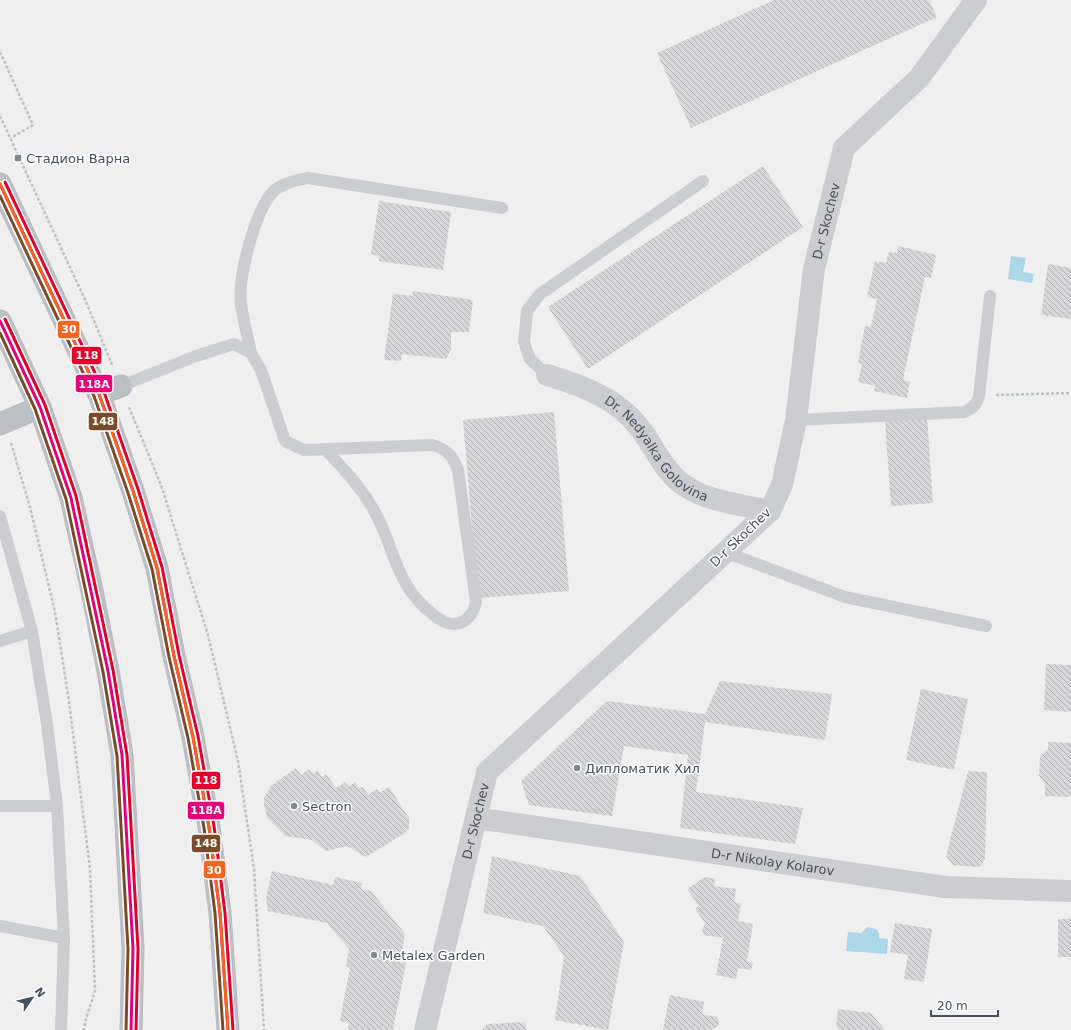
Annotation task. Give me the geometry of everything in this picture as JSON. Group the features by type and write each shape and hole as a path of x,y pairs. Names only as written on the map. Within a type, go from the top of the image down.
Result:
{"highway":[{"path":"0,184 99,394 133,491 156,568 174,656 193,737 209,827 220,914 228,1030"},
{"path":"0,320 40,407 71,498 91,586 122,755 133,949 131,1030"},
{"path":"99,394 121,386"},
{"path":"0,424 40,407"}],"street":[{"name":"D-r Skochev","path":"425,1030 487,772 770,512 782,485 796,420 814,269 844,148 919,78 976,0"},
{"name":"Dr. Nedyalka Golovina","path":"547,375 579,384 621,408 642,430 669,472 686,487 708,497 770,512"},
{"name":"D-r Nikolay Kolarov","path":"476,818 945,887 1071,891"}],"lane":[{"path":"326,450 353,478 373,508 405,584 422,606 443,622 449,624 461,622 467,619 474,610 476,602 458,470 450,453 440,447 432,445 304,450 285,441 261,370 251,353 241,304 242,273 260,213 272,193 292,181 308,178 502,208"},
{"path":"547,375 530,359 524,342 527,311 540,294 703,181"},
{"path":"796,420 964,412 974,406 979,396 990,296"},
{"path":"121,386 196,356 234,344 251,353"},
{"path":"0,516 32,631 47,724 57,806 64,938 61,1030"},
{"path":"725,552 845,597 986,626"},
{"path":"0,641 32,631"},
{"path":"0,806 57,806"},
{"path":"0,926 64,938"}],"path":[{"path":"0,52 34,125 11,138"},
{"path":"979,396 1071,392"}],"water":[{"path":"1011,256 1026,258 1023,272 1034,274 1032,283 1008,279"},
{"path":"868,927 876,929 879,933 879,938 888,939 887,954 846,951 848,932 861,933"}],"building":[{"path":"774,0 929,0 937,17 691,128 657,53"},
{"path":"763,166 803,227 588,369 548,307"},
{"path":"379,201 451,212 443,270 379,261 379,256 371,254"},
{"path":"898,246 936,255 931,278 925,277 903,380 910,382 907,398 874,391 875,386 858,382 862,364 858,363 865,326 871,327 877,299 867,297 875,261 886,263 889,252 897,253"},
{"path":"1048,264 1071,268 1071,319 1041,315"},
{"path":"413,291 473,300 469,332 451,332 451,350 446,359 402,354 401,361 384,360 393,294 413,296"},
{"path":"554,412 569,591 478,598 463,420"},
{"path":"927,416 933,503 891,506 885,419"},
{"path":"1046,664 1071,665 1071,712 1044,710"},
{"name":"Дипломатик Хил","path":"720,681 832,694 825,740 705,722 696,792 803,808 795,844 680,828 688,755 624,746 612,816 529,805 521,781 607,701 705,714"},
{"path":"921,689 968,699 954,770 906,760"},
{"path":"1048,742 1071,743 1071,797 1045,796 1045,783 1039,776 1040,756 1048,749"},
{"path":"296,768 301,775 309,769 313,774 318,770 322,777 326,774 336,788 345,782 349,787 355,782 359,788 363,787 368,795 377,789 380,793 389,787 409,818 409,828 405,833 366,857 347,846 326,851 312,840 285,836 267,817 264,798 271,786"},
{"path":"968,771 987,772 985,859 981,866 977,867 953,865 946,856"},
{"path":"492,856 580,876 624,942 608,1030 555,1020 564,956 543,926 483,913"},
{"name":"Metalex Garden","path":"272,871 333,885 335,877 362,883 361,889 371,891 405,934 400,962 406,963 393,1030 348,1030 349,1023 340,1021 350,967 346,966 349,949 327,923 268,911 266,898"},
{"path":"705,877 715,879 714,886 736,889 734,902 741,903 738,921 753,924 747,961 753,963 751,970 738,968 736,979 716,975 723,938 704,935 702,930 705,923 695,909 699,906 687,889"},
{"path":"1058,919 1071,919 1071,957 1058,957"},
{"path":"895,923 932,929 924,982 904,979 908,955 890,952"},
{"path":"670,995 704,1002 702,1014 717,1017 719,1022 718,1026 711,1030 663,1030"},
{"path":"838,1009 871,1013 885,1030 839,1030 836,1026"},
{"path":"524,1022 527,1030 481,1030 488,1024"}],"transit line":[{"name":"118","path":"5,182 104,392 138,489 162,567 179,655 198,736 214,826 225,913 233,1030"},
{"name":"118А","path":"0,184 99,394 133,491 157,568 174,656 193,737 209,827 220,913 228,1030"},
{"name":"30","path":"0,184 99,394 133,491 157,568 174,656 193,737 209,827 220,913 228,1030"},
{"name":"148","path":"0,196 94,396 128,493 152,569 169,657 188,738 204,828 215,913 223,1030"},
{"name":"118","path":"5,319 45,405 76,496 113,670 127,755 138,949 136,1030"},
{"name":"118А","path":"0,321 40,407 71,498 108,671 122,755 133,949 131,1030"},
{"name":"148","path":"0,333 35,409 66,499 103,672 117,756 128,949 126,1030"}],"place":[{"name":"Стадион Варна","path":"18,158"},
{"name":"Дипломатик Хил","path":"577,768"},
{"name":"Sectron","path":"294,806"},
{"name":"Metalex Garden","path":"374,955"}]}
